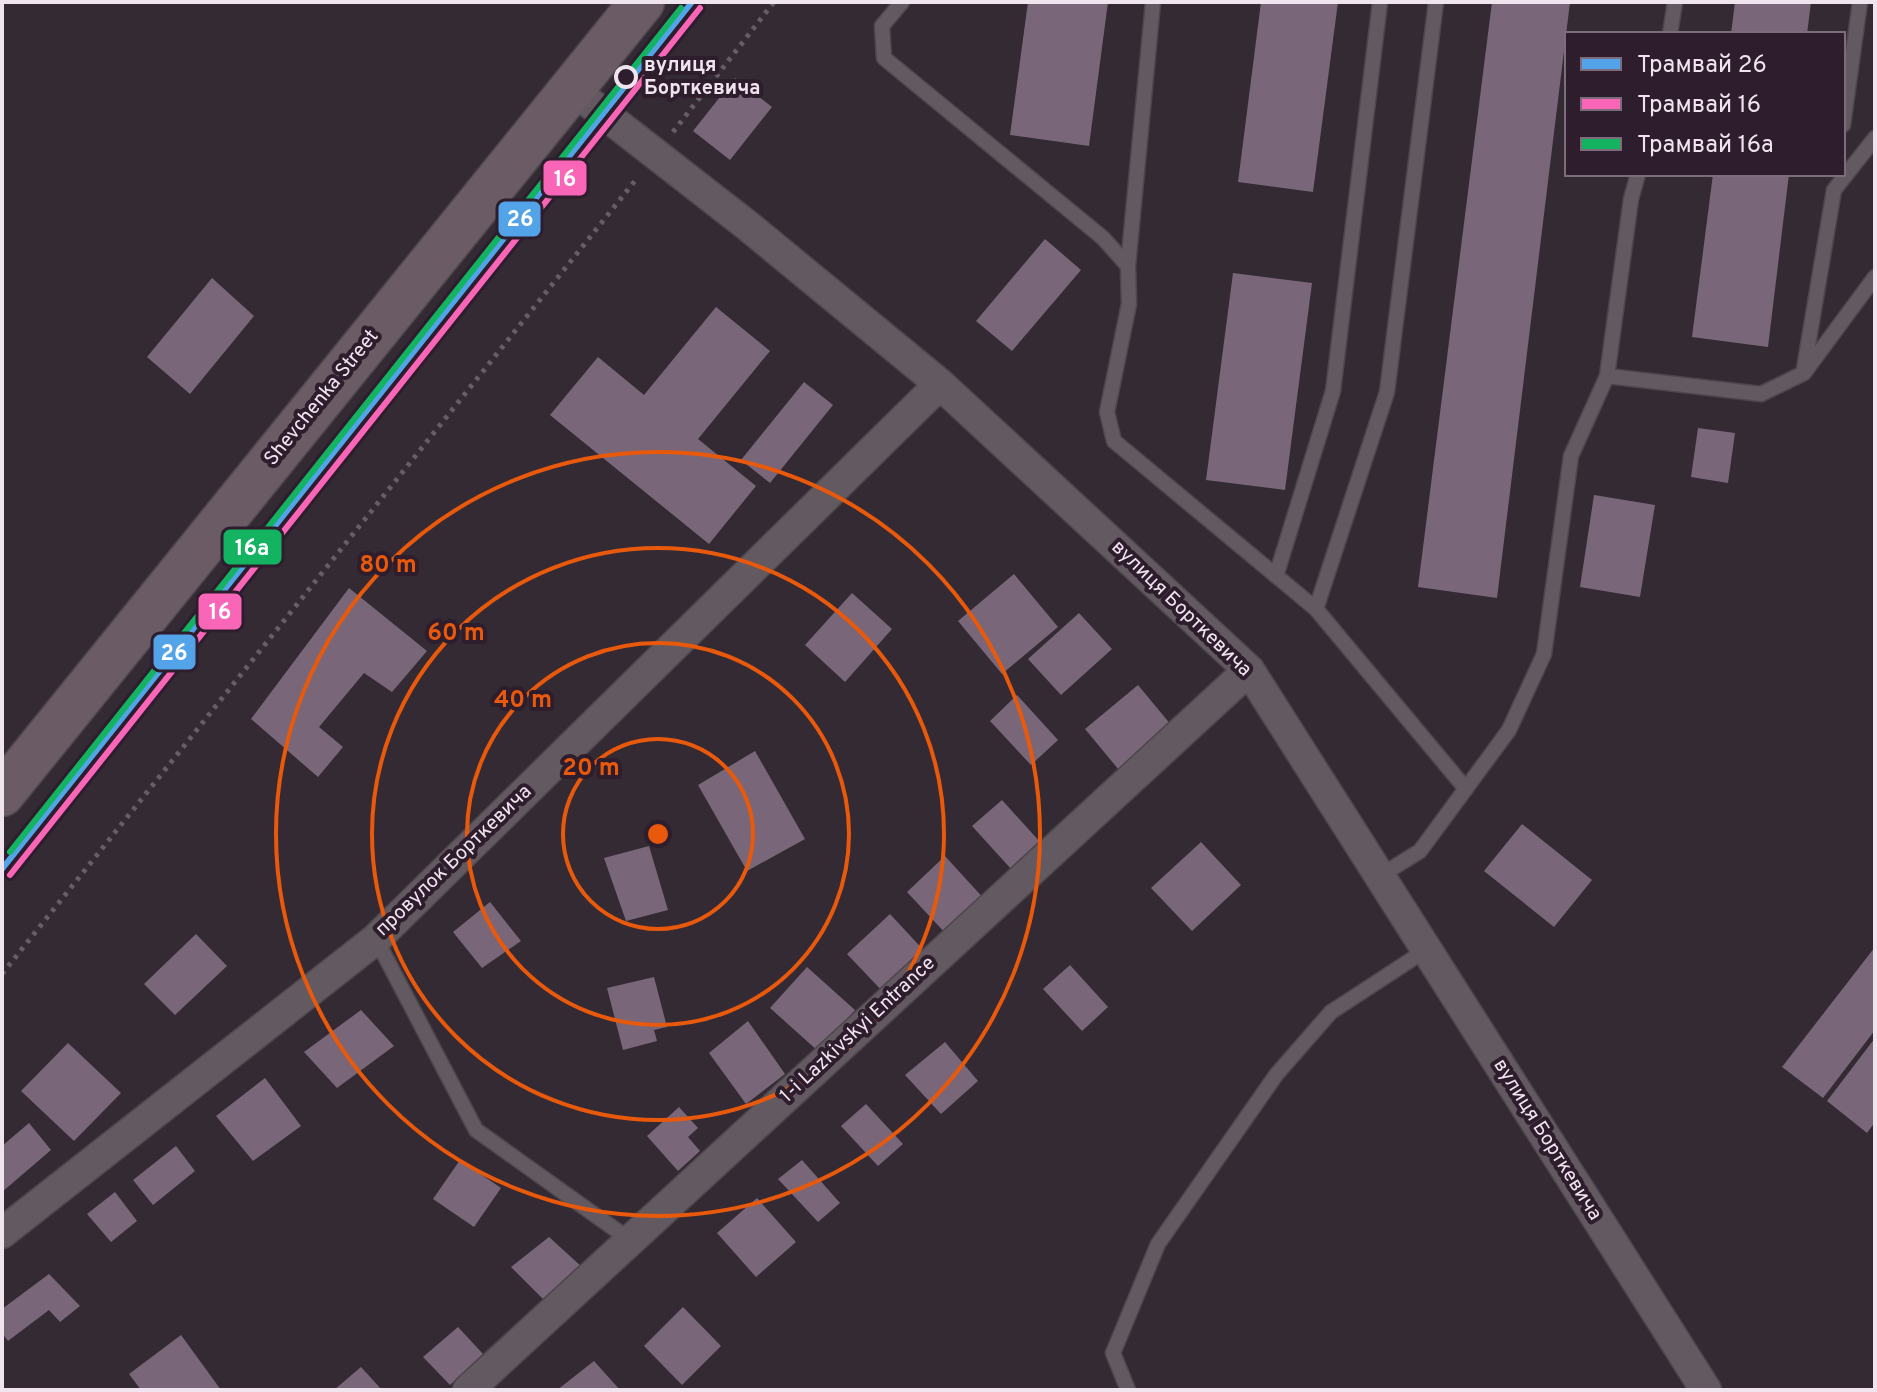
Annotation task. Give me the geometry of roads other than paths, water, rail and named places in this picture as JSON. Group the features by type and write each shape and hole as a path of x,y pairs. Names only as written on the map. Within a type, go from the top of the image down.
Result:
{"main road":[{"name":"Shevchenka Street","path":"2,794 642,2"}],"street":[{"name":"вулиця Борткевича","path":"572,89 748,226 940,384 1249,670 1706,1390"},
{"name":"провулок Борткевича","path":"2,1233 376,939 940,384"},
{"name":"1-i Lazkivskyi Entrance","path":"468,1390 1249,670"}],"lane":[{"path":"902,2 882,26 884,58 1103,238 1128,266"},
{"path":"1153,2 1128,266 1129,304 1107,412 1114,441 1316,609 1466,789"},
{"path":"1276,576 1333,391 1380,2"},
{"path":"1316,609 1387,392 1436,2"},
{"path":"1670,32 1675,2"},
{"path":"1845,111 1860,2"},
{"path":"1834,190 1875,138"},
{"path":"1380,876 1420,851 1466,789 1509,730 1544,654 1571,456 1607,376 1631,199 1637,176"},
{"path":"1804,373 1836,176"},
{"path":"1607,376 1761,394 1804,373 1875,277"},
{"path":"376,939 476,1130 630,1240"},
{"path":"1128,1390 1113,1353 1158,1244 1276,1075 1331,1012 1426,950"}],"tram line":[{"name":"26","path":"2,869 692,2"},
{"name":"16a","path":"10,852 681,8"},
{"name":"16","path":"10,875 700,8"}],"place":[{"name":"вулиця Борткевича","path":"626,77"}]}
